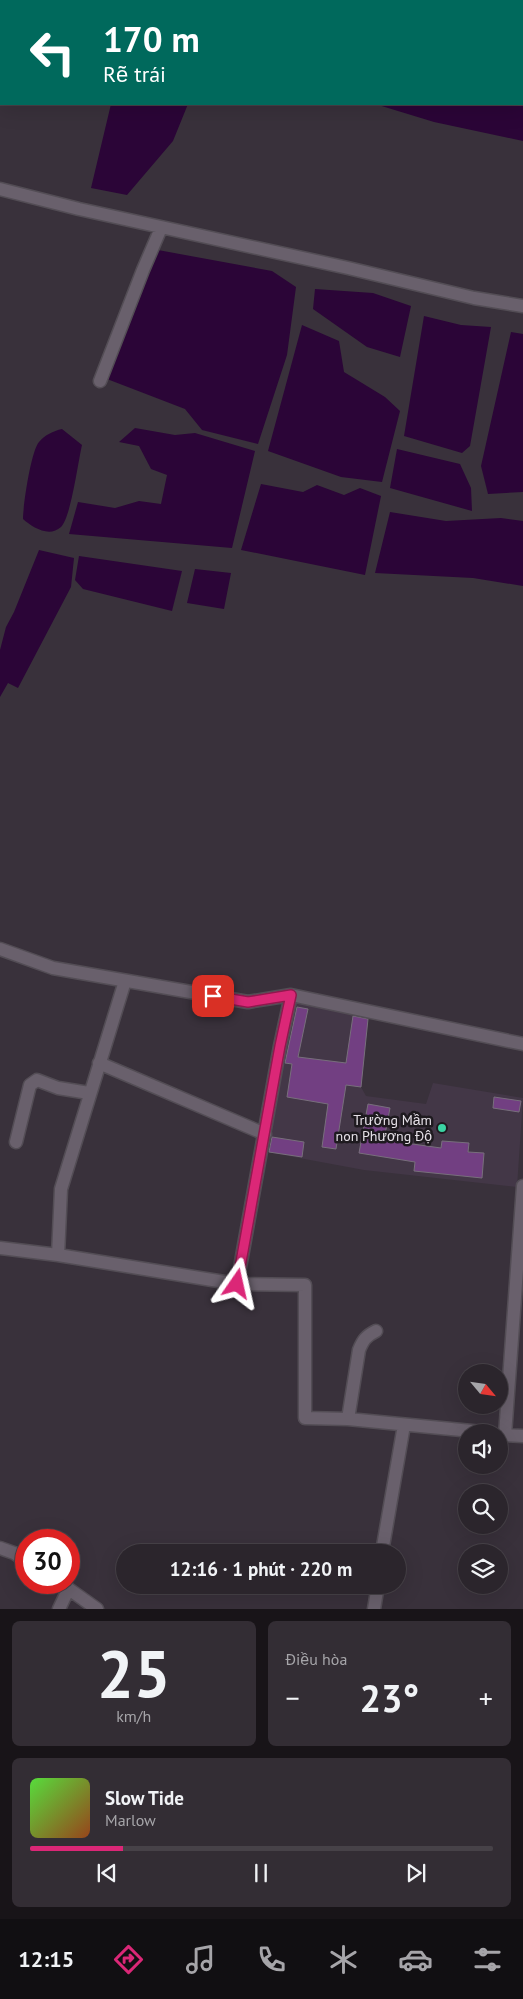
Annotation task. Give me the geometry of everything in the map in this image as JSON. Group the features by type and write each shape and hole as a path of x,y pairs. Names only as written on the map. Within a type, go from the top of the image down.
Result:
{"street":[{"path":"0,189 162,228 348,268 474,298 523,306"},
{"path":"100,381 142,270 162,228"},
{"path":"0,949 53,968 248,1002 291,995 523,1044"},
{"path":"58,1255 61,1189 125,980"},
{"path":"237,1284 291,995"},
{"path":"99,1063 265,1134"},
{"path":"16,1142 30,1086 33,1082 37,1080 58,1088 89,1093"},
{"path":"503,1424 523,1186"},
{"path":"0,1248 58,1255 237,1284 305,1285 304,1418 348,1419 458,1430"},
{"path":"348,1419 359,1350 367,1336 376,1331"},
{"path":"383,1544 404,1425"},
{"path":"508,1435 523,1436"},
{"path":"0,1548 15,1554"},
{"path":"59,1609 62,1594"},
{"path":"75,1594 97,1609"},
{"path":"374,1609 376,1594"}],"shaded area":[{"path":"111,105 188,105 173,141 127,195 91,188"},
{"path":"378,105 523,105 523,141 434,122"},
{"path":"158,250 272,271 296,287 287,355 258,444 202,430 185,409 107,379"},
{"path":"315,289 373,293 411,306 400,357 367,347 313,309"},
{"path":"424,316 461,325 491,327 470,446 462,453 404,436"},
{"path":"302,325 339,341 344,372 385,397 400,411 382,482 341,477 268,451"},
{"path":"511,332 523,334 523,492 488,494 481,466"},
{"path":"135,428 175,435 195,433 255,451 232,548 69,534 78,502 115,508 139,501 161,504 167,475 151,469 139,446 119,442"},
{"path":"62,429 82,445 65,521 61,527 51,532 36,528 23,519 30,467 36,447 44,437"},
{"path":"397,449 460,464 471,488 472,511 390,488"},
{"path":"261,484 303,492 317,485 344,495 360,488 381,496 365,575 241,550"},
{"path":"390,512 446,521 501,518 523,521 523,586 473,578 375,573"},
{"path":"39,550 74,558 71,587 18,688 8,683 0,697 0,650 6,627"},
{"path":"79,556 182,571 172,611 83,589 75,580"},
{"path":"195,569 231,573 224,609 187,603"},
{"path":"293,1001 368,1016 361,1087 366,1096 426,1104 433,1083 523,1098 517,1187 364,1170 267,1152"}],"building":[{"path":"297,1007 308,1009 298,1057 346,1063 353,1016 368,1019 361,1087 346,1085 336,1149 322,1147 328,1104 287,1097 292,1064 285,1063"},
{"path":"494,1097 521,1101 519,1112 493,1108"},
{"path":"368,1104 390,1108 384,1140 441,1148 442,1141 469,1143 468,1152 484,1153 482,1178 414,1171 415,1162 359,1153"},
{"path":"272,1137 304,1142 302,1157 269,1152"}],"place":[{"name":"Trường Mầm non Phương Độ","path":"442,1128"}],"route":[{"path":"213,996 248,1002 291,995 237,1284"}]}
